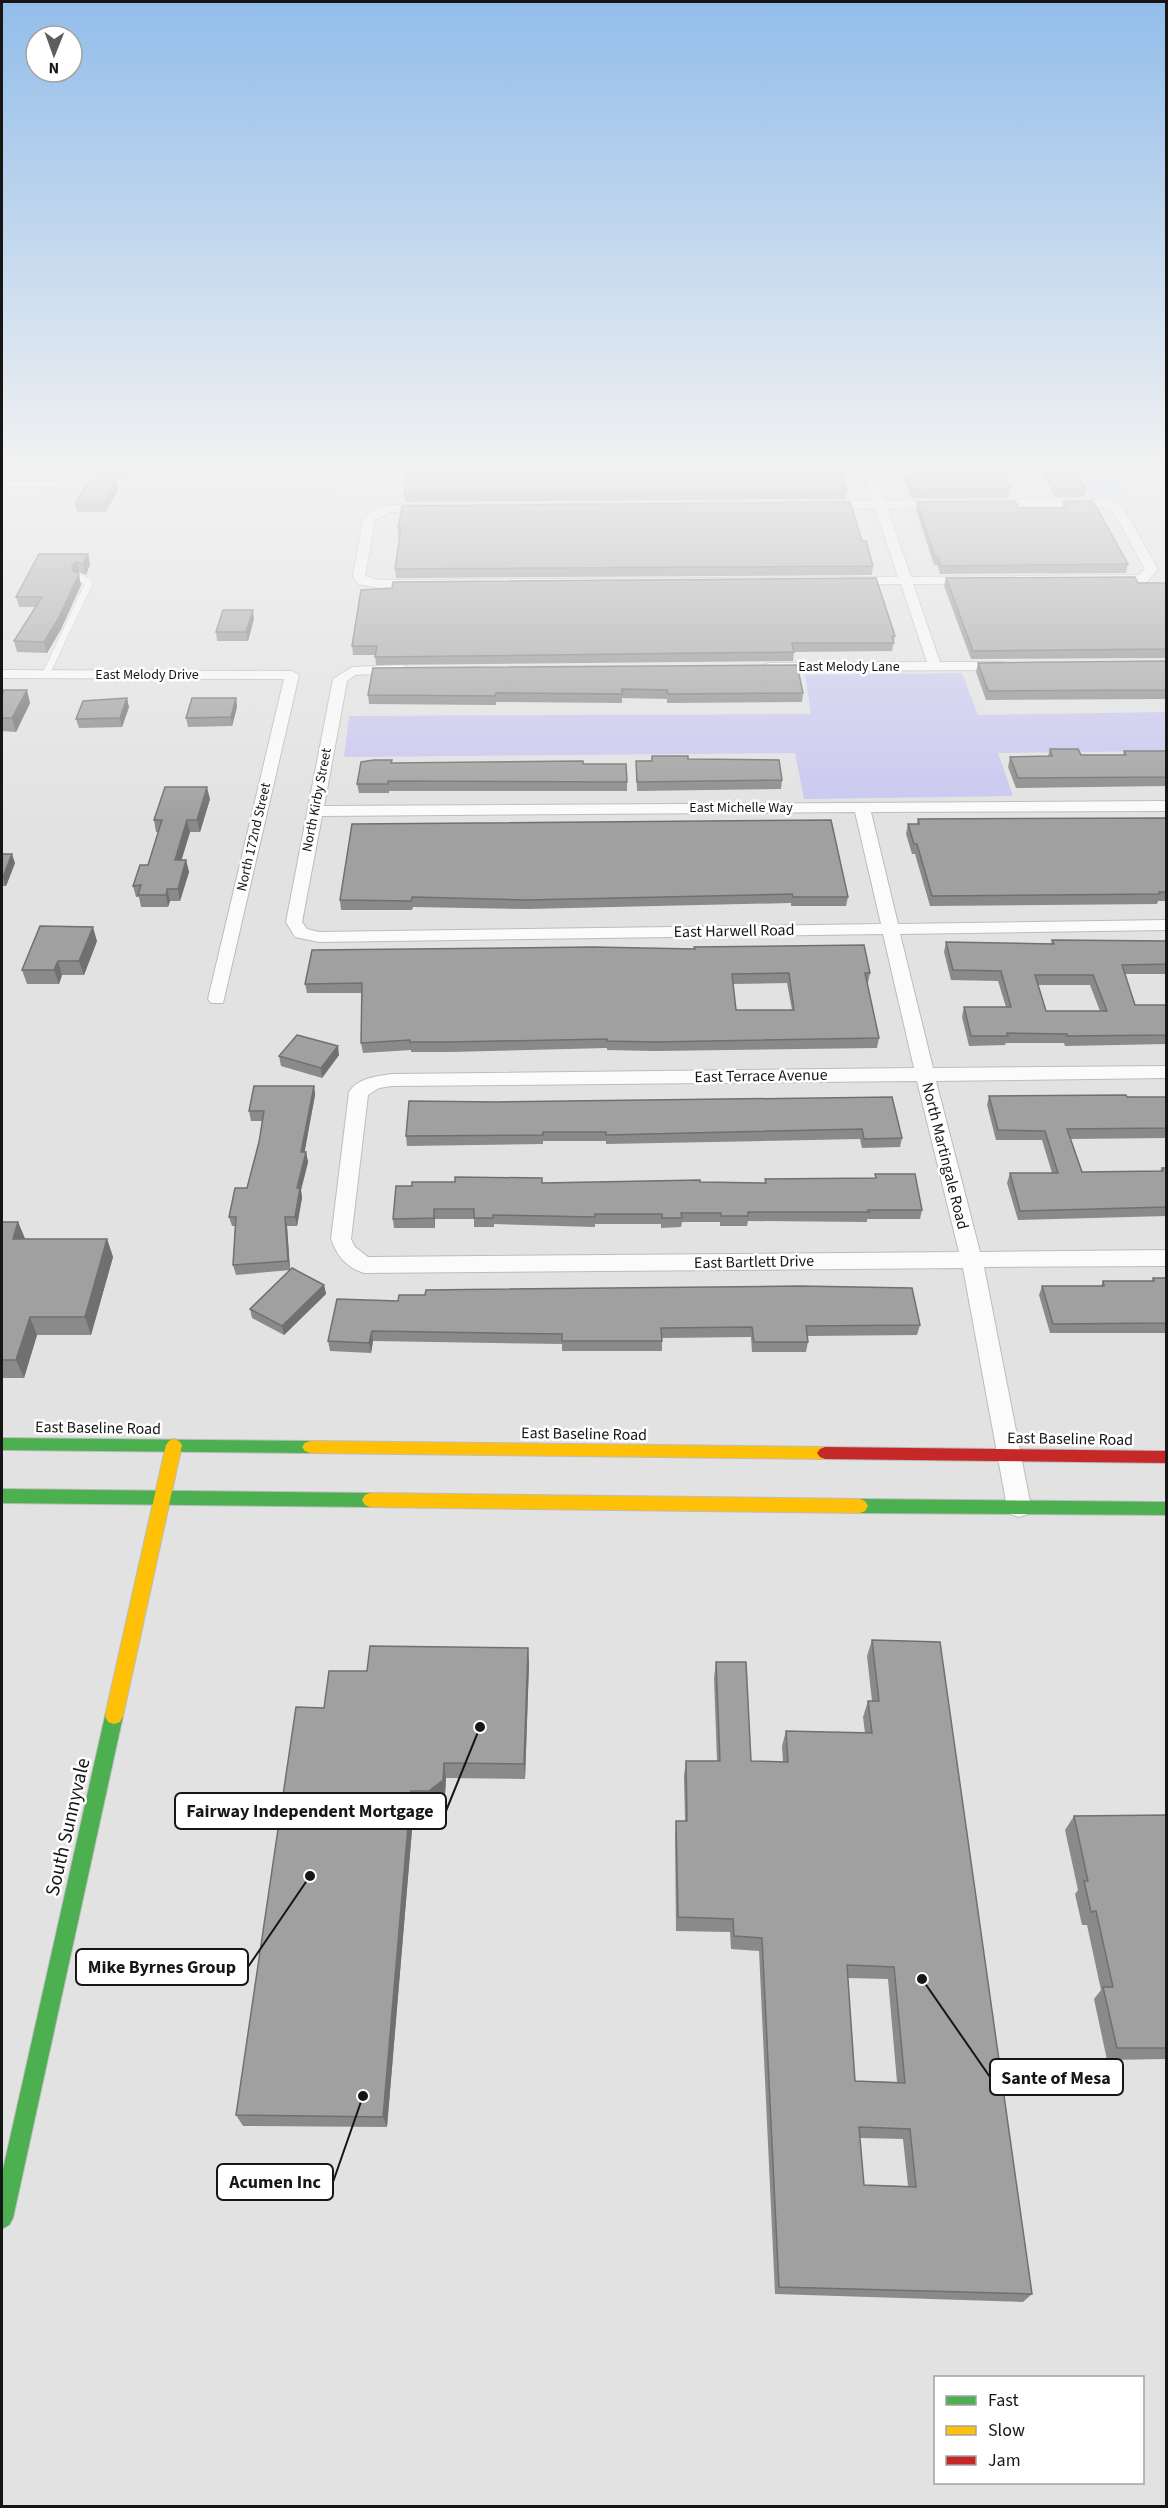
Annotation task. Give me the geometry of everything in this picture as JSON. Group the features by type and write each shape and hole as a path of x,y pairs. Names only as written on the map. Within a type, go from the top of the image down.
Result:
{"main road":[{"name":"East Baseline Road","path":"2,1444 1167,1457"},
{"name":"South Sunnyvale","path":"2,2218 174,1445"},
{"path":"2,1496 1167,1509"}],"street":[{"path":"909,589 935,666"},
{"name":"East Melody Lane","path":"759,668 1023,666"},
{"name":"North Kirby Street","path":"301,933 294,922 340,679 352,671 418,669"},
{"name":"East Melody Drive","path":"2,674 292,675"},
{"name":"North 172nd Street","path":"217,999 292,675"},
{"name":"East Michelle Way","path":"315,811 1167,806"},
{"name":"North Martingale Road","path":"862,808 925,1075 972,1260 1019,1507"},
{"name":"East Harwell Road","path":"301,933 319,937 1167,926"},
{"name":"East Terrace Avenue","path":"346,1252 341,1239 359,1092 374,1083 392,1080 1167,1072"},
{"name":"East Bartlett Drive","path":"346,1252 364,1265 1167,1258"}],"lane":[{"path":"46,674 86,589"}],"shaded area":[{"path":"962,673 978,715 1166,712 1166,751 998,753 1013,796 804,799 795,753 344,757 349,716 811,714 805,675"}],"building":[{"path":"20,589 72,589 44,642 14,641 42,597 16,597"},
{"path":"880,589 895,636 892,636 894,643 792,643 794,652 375,657 377,646 352,646 361,590"},
{"path":"950,589 1167,589 1167,649 973,651"},
{"path":"223,610 253,610 246,632 216,632"},
{"path":"1167,661 1167,690 988,691 978,663"},
{"path":"797,665 803,693 668,694 667,690 622,689 622,694 368,695 373,668"},
{"path":"4,690 27,690 12,718 2,718"},
{"path":"127,698 120,718 76,719 83,701"},
{"path":"192,698 236,698 231,717 186,718"},
{"path":"1050,749 1078,749 1081,755 1126,755 1124,751 1167,751 1167,777 1018,778 1010,757 1052,756"},
{"path":"652,756 688,756 688,759 779,760 782,780 637,782 636,761 652,761"},
{"path":"392,760 391,763 583,761 583,764 626,764 627,782 388,781 388,784 357,784 361,762"},
{"path":"165,787 207,787 197,820 187,820 175,860 186,860 178,889 167,889 166,895 138,895 141,885 133,886 140,865 148,865 162,820 154,820"},
{"path":"1167,818 1167,892 1159,892 1160,894 932,896 917,844 914,844 908,824 919,824 918,819"},
{"path":"831,820 848,897 793,897 792,894 527,900 412,897 411,901 340,900 352,824"},
{"path":"2,854 12,854 3,877 2,877"},
{"path":"40,926 93,927 79,961 58,961 54,970 22,970"},
{"path":"1052,940 1167,941 1167,964 1122,965 1135,1005 1167,1005 1167,1035 1067,1036 1067,1034 1007,1033 1008,1036 971,1036 964,1007 1011,1007 1001,971 953,970 946,942 1054,944","holes":["1035,975 1093,975 1107,1011 1046,1011"]},
{"path":"864,945 870,973 865,973 879,1038 656,1042 607,1041 607,1039 450,1042 410,1042 410,1040 361,1043 362,983 305,984 312,950 593,947 695,949 694,947","holes":["789,973 794,1010 736,1010 732,974"]},
{"path":"297,1035 338,1046 321,1068 279,1056"},
{"path":"254,1086 314,1086 301,1152 306,1152 297,1188 300,1188 295,1217 285,1217 288,1261 233,1265 236,1217 229,1217 235,1188 247,1188 259,1142 264,1111 249,1111"},
{"path":"1126,1095 1127,1097 1167,1097 1167,1128 1067,1129 1082,1172 1163,1171 1162,1168 1167,1168 1167,1207 1020,1211 1010,1173 1058,1173 1045,1131 998,1130 989,1096"},
{"path":"892,1097 902,1138 864,1139 862,1129 606,1135 606,1132 543,1132 543,1135 406,1136 409,1101"},
{"path":"875,1174 915,1174 922,1210 748,1212 748,1216 681,1213 682,1218 662,1218 662,1214 595,1214 595,1217 493,1215 493,1218 474,1218 474,1209 434,1209 434,1218 393,1219 396,1186 412,1186 412,1182 455,1182 455,1177 542,1178 542,1183 700,1180 700,1182 766,1183 765,1179 876,1178"},
{"path":"2,1222 18,1222 13,1239 107,1239 85,1317 30,1317 16,1360 2,1360"},
{"path":"292,1268 324,1285 282,1326 250,1309"},
{"path":"1153,1278 1167,1278 1167,1323 1053,1324 1042,1286 1104,1286 1103,1281 1154,1281"},
{"path":"800,1286 912,1288 920,1325 806,1326 808,1342 754,1342 752,1327 661,1328 662,1341 562,1341 562,1334 372,1331 369,1343 328,1341 337,1299 398,1301 399,1295 425,1295 426,1290"},
{"path":"872,1640 940,1642 1032,2294 779,2287 762,1938 734,1936 733,1919 678,1917 676,1821 687,1821 686,1761 720,1761 716,1662 746,1662 751,1761 788,1762 786,1731 872,1733 868,1701 879,1701","holes":["847,1965 894,1967 905,2083 855,2081","859,2127 910,2129 916,2187 864,2185"]},
{"path":"370,1646 528,1648 524,1764 444,1763 443,1780 429,1791 411,1791 383,2117 236,2115 296,1707 324,1708 329,1671 367,1671"},
{"path":"1167,1815 1167,2048 1117,2048 1103,1987 1113,1987 1096,1911 1091,1912 1084,1881 1088,1881 1074,1816"}],"traffic: fast":[{"path":"2,1444 310,1447"},
{"path":"2,1496 370,1500"},
{"path":"860,1506 1166,1509"},
{"path":"2,2218 114,1716"}],"traffic: slow":[{"path":"114,1716 174,1445"},
{"path":"310,1447 825,1453"},
{"path":"370,1500 860,1506"}],"traffic: jam":[{"path":"825,1453 1166,1457"}],"place":[{"name":"Fairway Independent Mortgage","path":"480,1727"},
{"name":"Mike Byrnes Group","path":"310,1876"},
{"name":"Sante of Mesa","path":"922,1979"},
{"name":"Acumen Inc","path":"363,2096"}]}
